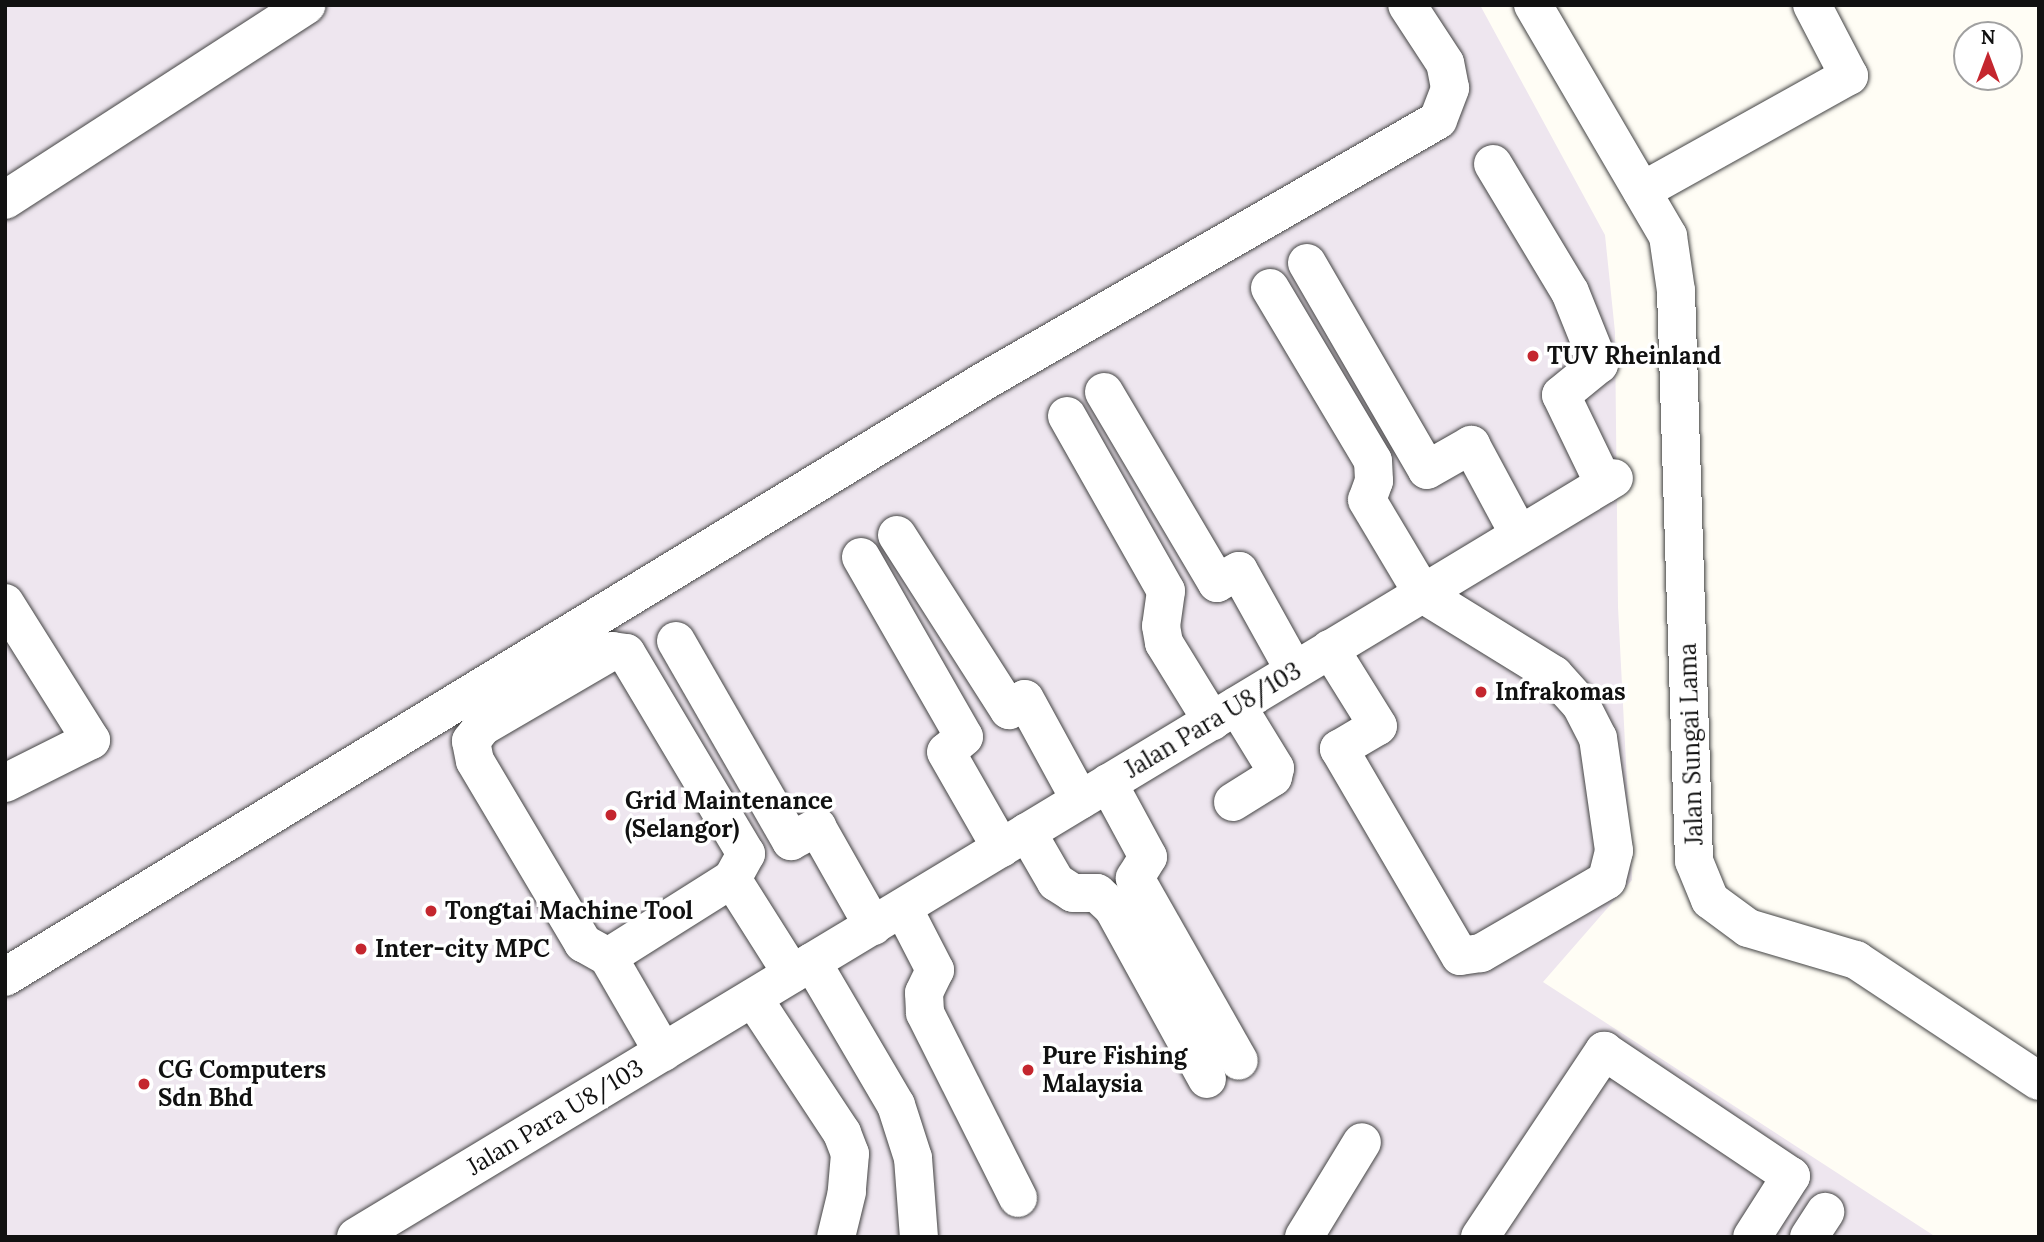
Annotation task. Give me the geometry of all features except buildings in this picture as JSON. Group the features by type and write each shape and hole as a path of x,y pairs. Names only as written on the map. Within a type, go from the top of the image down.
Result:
{"street":[{"path":"5,201 307,5"},
{"path":"5,977 981,383 1438,120 1450,88 1445,63 1407,5"},
{"name":"Jalan Sungai Lama","path":"1533,5 1668,236 1676,291 1694,861 1710,900 1748,928 1856,960 2039,1081"},
{"path":"1642,191 1849,76 1812,5"},
{"name":"Jalan Para U8/103","path":"356,1237 1609,481 1561,396 1599,364 1570,292 1493,164"},
{"path":"1307,263 1427,470 1471,445 1519,534"},
{"path":"1270,288 1373,461 1374,481 1367,500 1423,594 1554,675 1581,705 1598,738 1614,851 1607,880 1594,891 1481,953 1460,956 1339,749 1378,726 1330,649"},
{"path":"1104,392 1217,583 1239,571 1294,670"},
{"path":"1067,416 1166,591 1161,626 1164,643 1275,768 1273,777 1233,802"},
{"path":"861,557 964,737 946,752 1014,840 1056,882 1073,892 1097,893 1114,908 1223,1070 1135,878 1148,857 1094,792 1025,699 1009,710 897,535"},
{"path":"5,603 91,740 5,783"},
{"path":"676,640 791,841 817,827 888,917 935,970 924,993 925,1013 1018,1198"},
{"path":"608,957 733,878 746,854 626,653 612,651 482,727 471,741 475,761 583,943 608,957 663,1052"},
{"path":"733,878 802,968 897,1105 913,1158 919,1237"},
{"path":"753,998 842,1132 850,1154 847,1192 836,1237"},
{"path":"1480,1237 1604,1051 1791,1176 1752,1237"},
{"path":"1304,1237 1362,1142"}],"shaded area":[{"path":"5,5 1480,5 1605,235 1615,332 1618,607 1632,880 1543,982 1936,1237 5,1237"}],"place":[{"name":"TUV Rheinland","path":"1533,356"},
{"name":"Infrakomas","path":"1481,692"},
{"name":"Grid Maintenance (Selangor)","path":"611,815"},
{"name":"Tongtai Machine Tool","path":"431,911"},
{"name":"Inter-city MPC","path":"361,949"},
{"name":"Pure Fishing Malaysia","path":"1028,1070"},
{"name":"CG Computers Sdn Bhd","path":"144,1084"}]}
